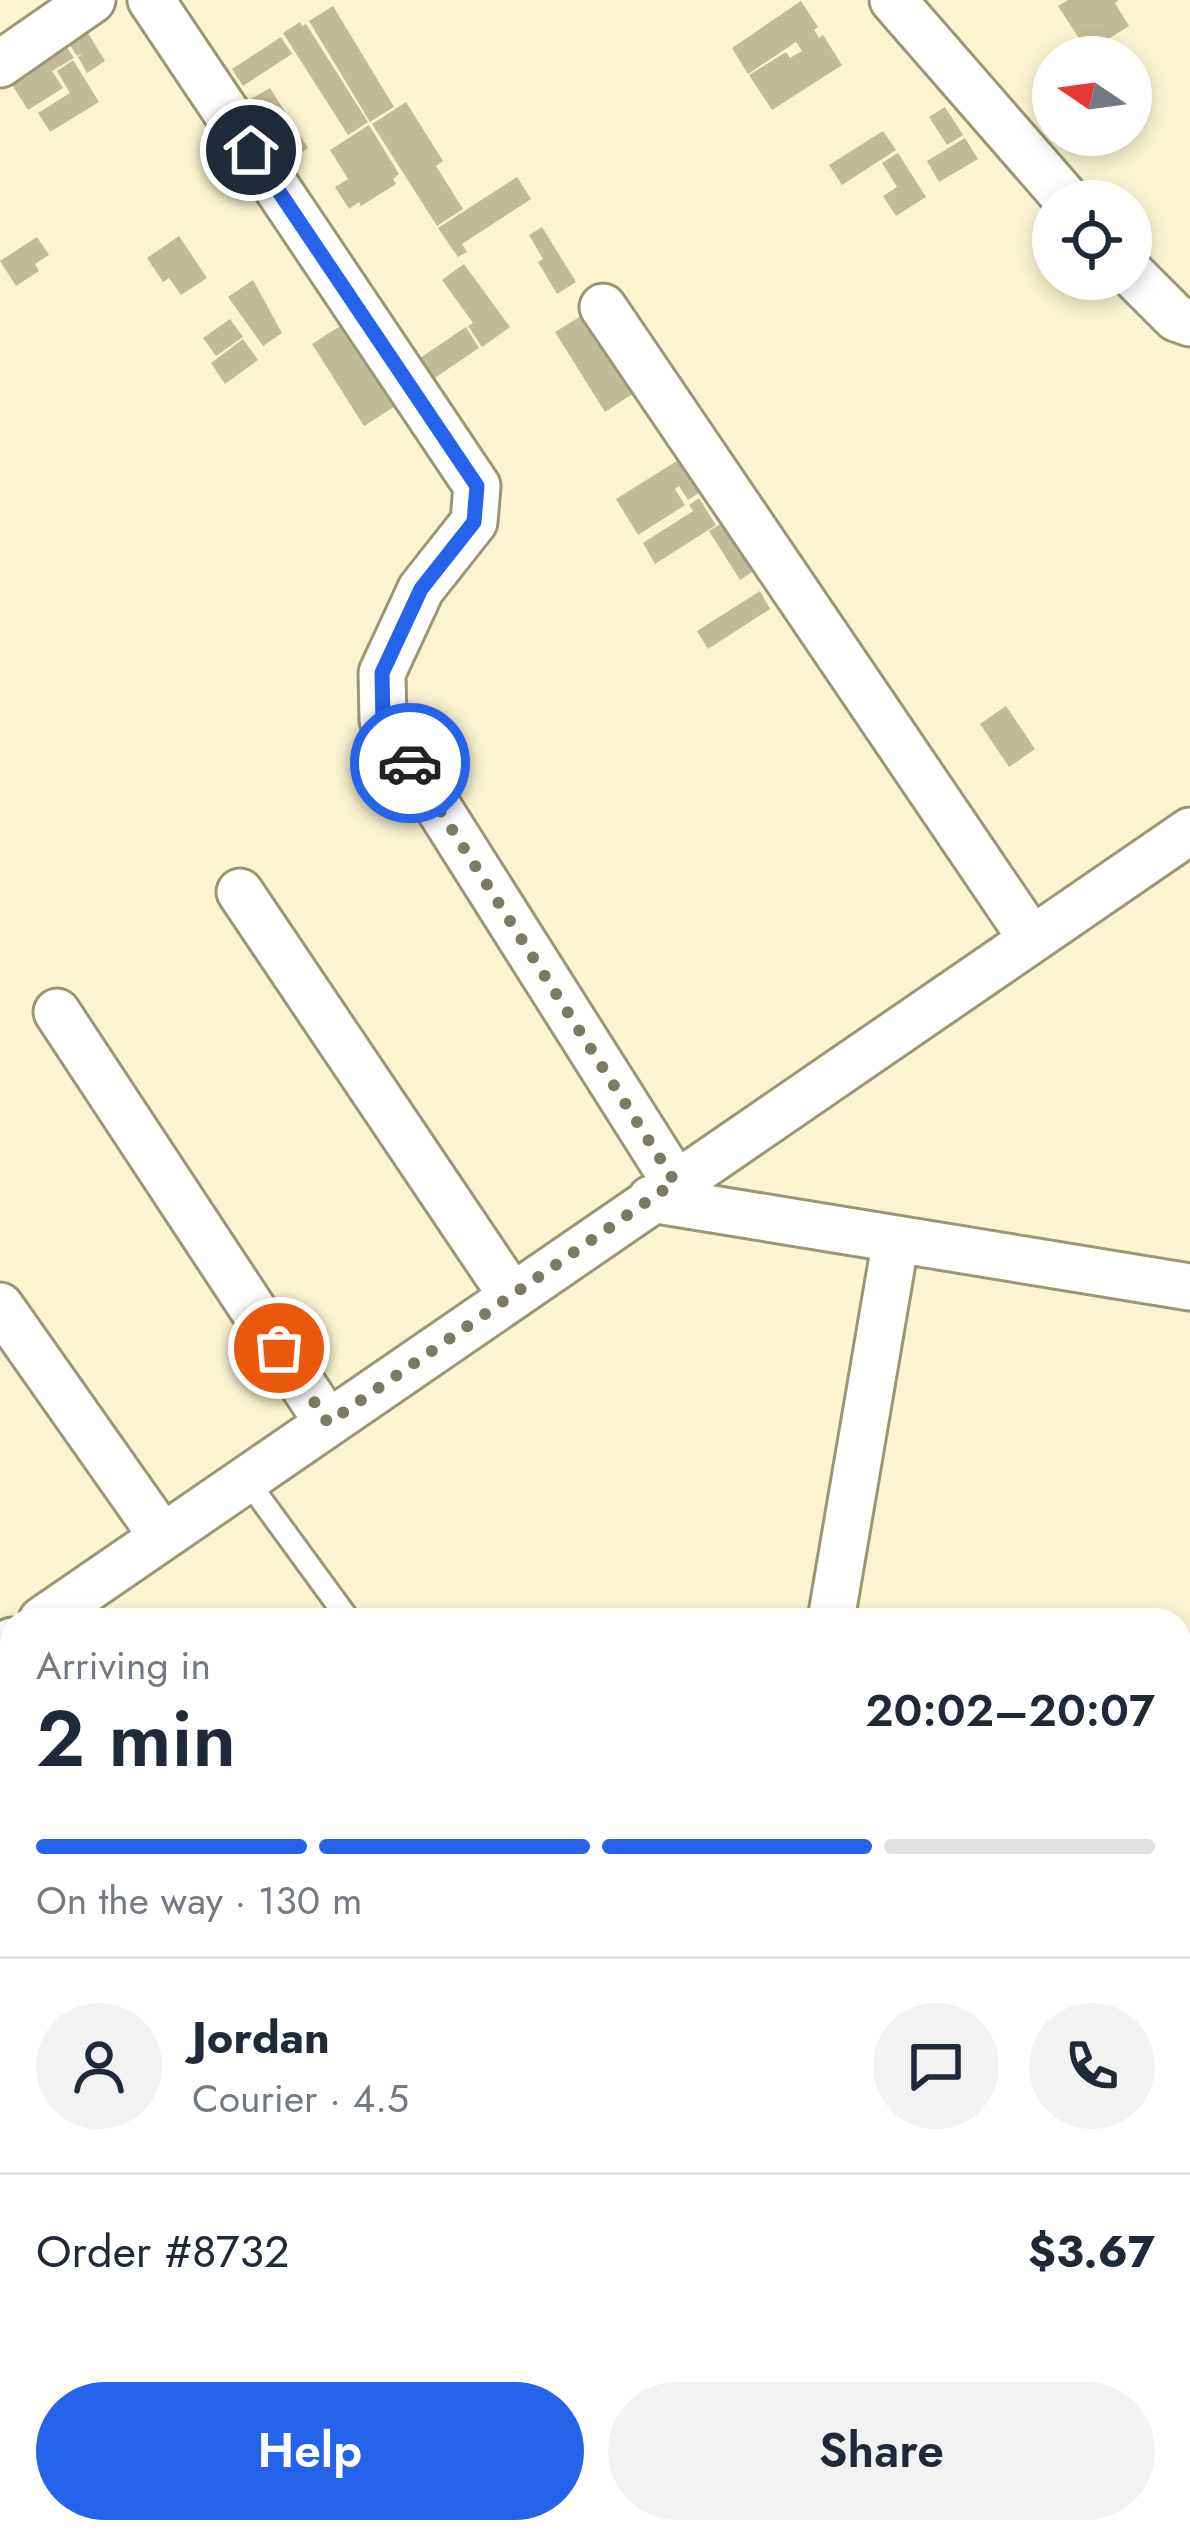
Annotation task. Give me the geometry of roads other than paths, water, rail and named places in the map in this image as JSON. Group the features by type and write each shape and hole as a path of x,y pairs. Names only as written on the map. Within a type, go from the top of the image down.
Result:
{"street":[{"path":"0,64 92,0"},
{"path":"151,0 477,486 474,522 421,589 382,673 383,720 663,1191 896,1239 1190,1287"},
{"path":"893,0 1050,180"},
{"path":"1152,294 1176,318 1190,323"},
{"path":"603,307 1031,938"},
{"path":"58,1608 1190,831"},
{"path":"240,892 512,1296"},
{"path":"58,1012 328,1423"},
{"path":"833,1608 896,1239"},
{"path":"0,1306 161,1536"}],"lane":[{"path":"246,1479 340,1608"}]}
